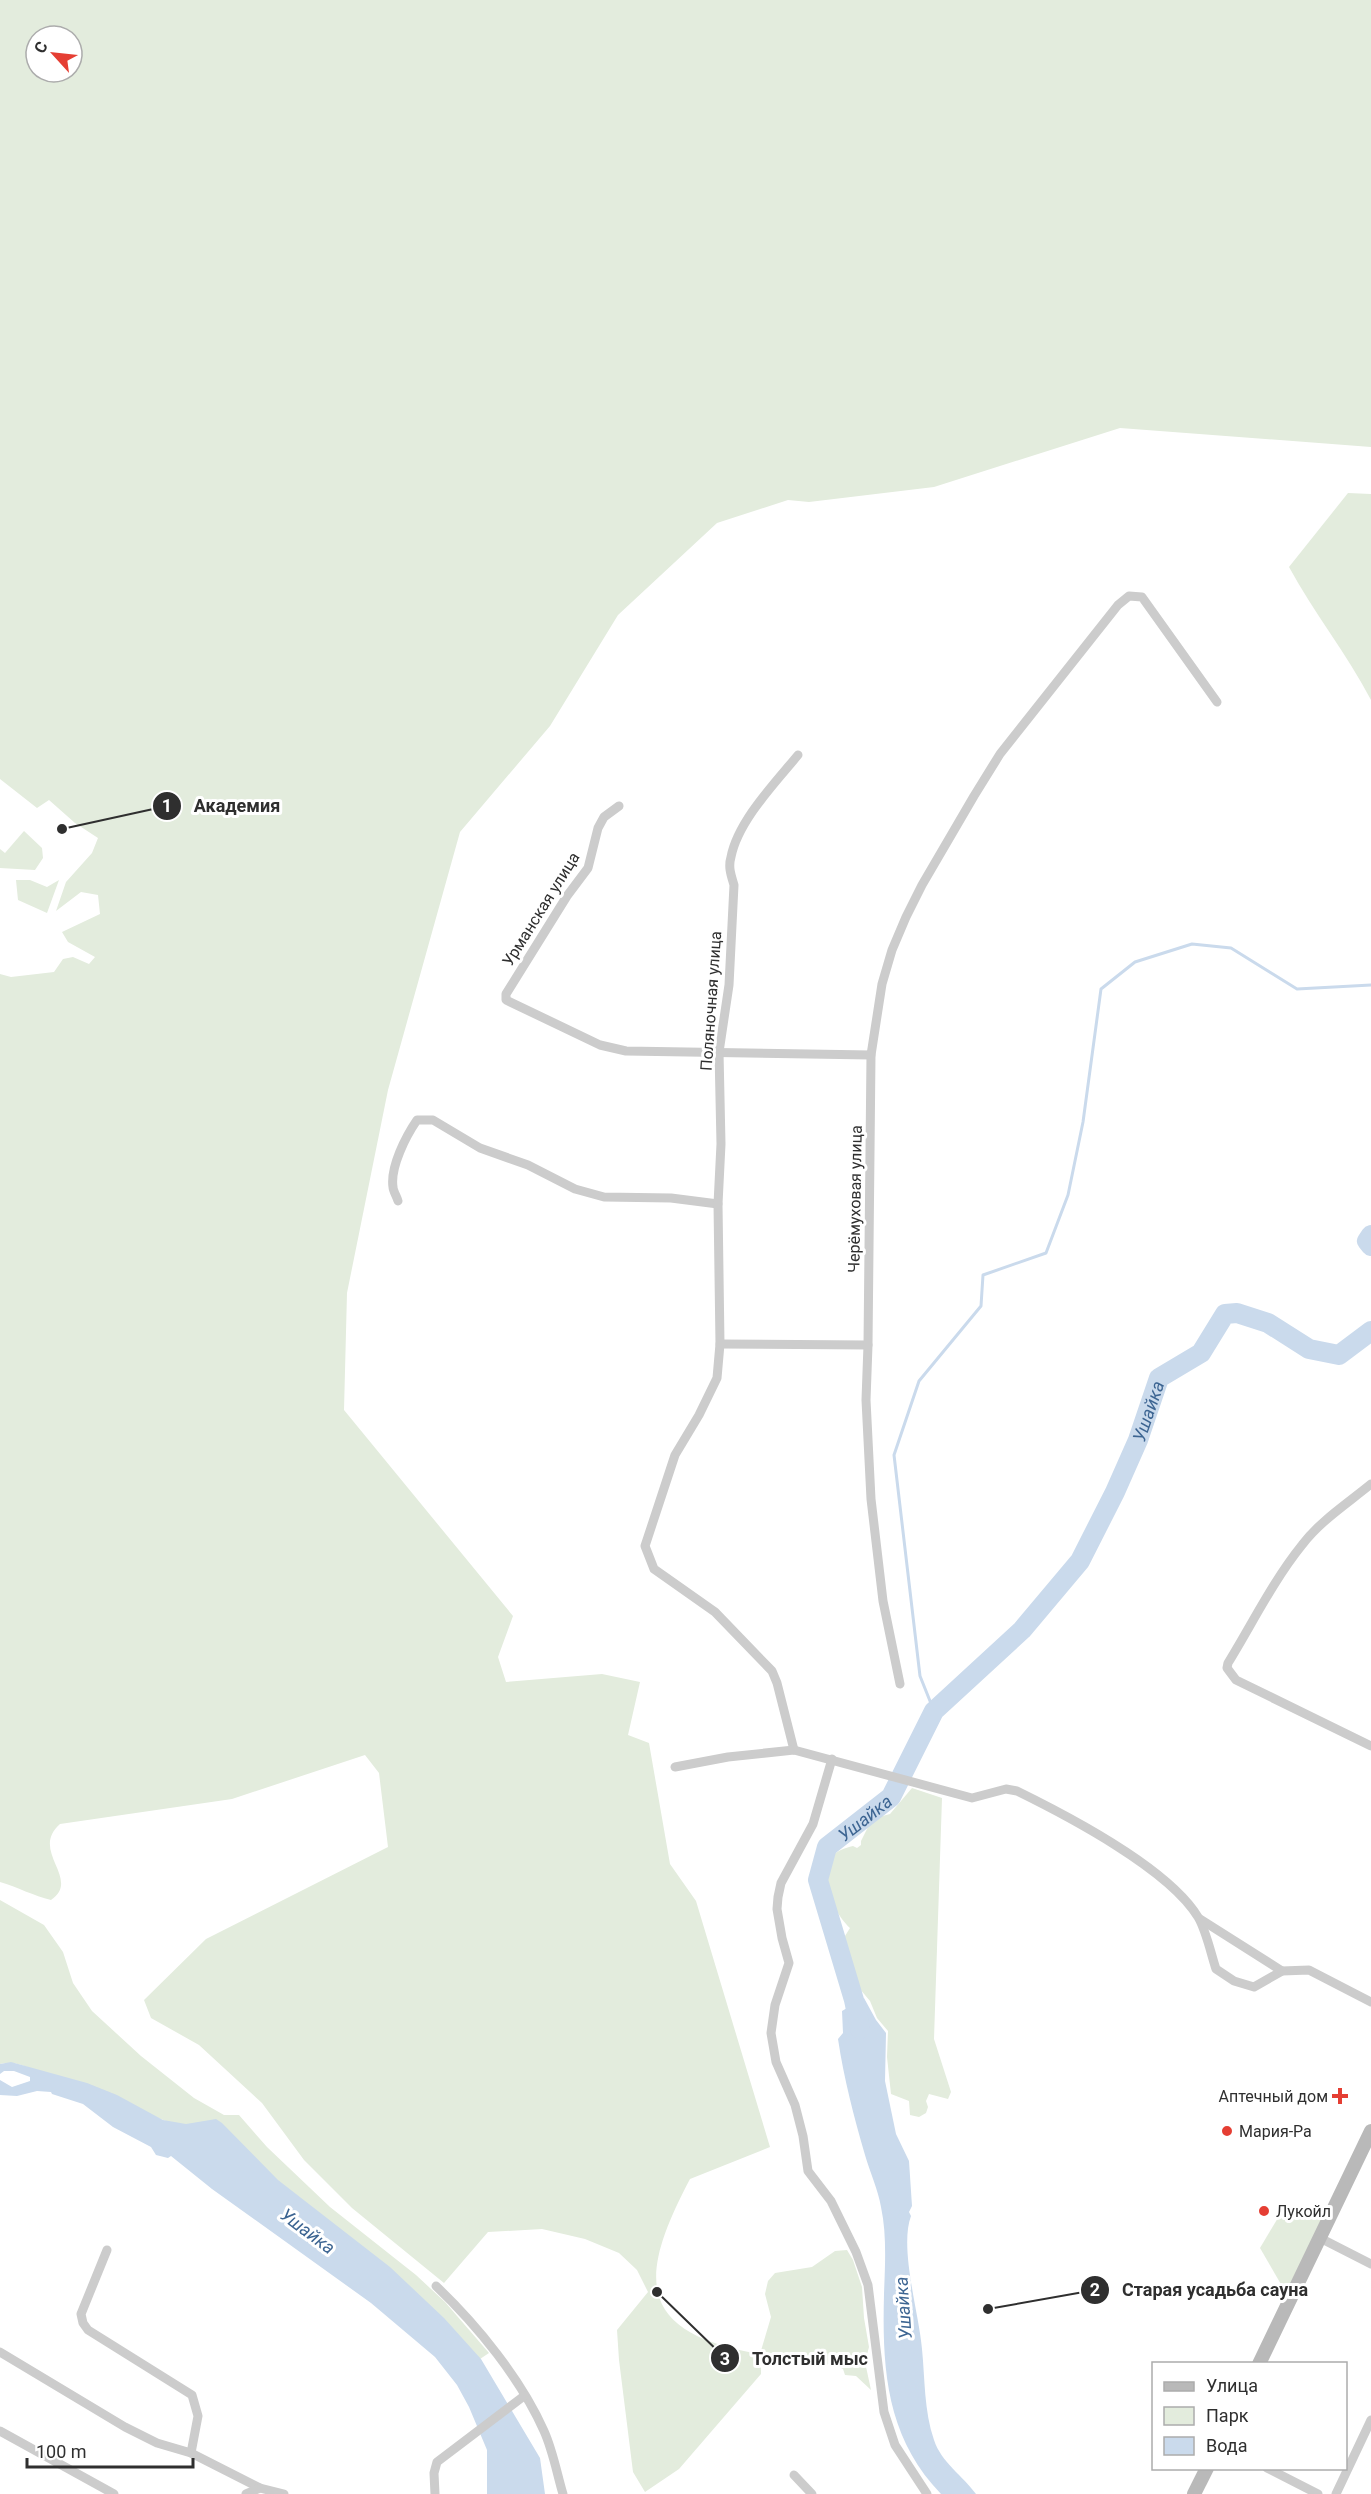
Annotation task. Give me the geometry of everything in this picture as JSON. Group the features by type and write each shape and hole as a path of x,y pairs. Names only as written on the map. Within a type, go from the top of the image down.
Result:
{"street":[{"name":"Черёмуховая улица","path":"900,1684 883,1601 871,1499 866,1400 871,1054 882,984 892,950 922,885 1000,754 1118,605 1129,596 1142,597 1217,702"},
{"name":"Поляночная улица","path":"794,1750 772,1671 715,1612 654,1569 645,1546 675,1455 699,1415 717,1378 720,1344 718,1204 721,1144 720,1052 729,985 734,885 729,869 730,857 735,843 753,813 798,755"},
{"name":"Урманская улица","path":"619,806 604,817 598,828 588,868 567,896 506,994 506,1000 600,1045 626,1051 720,1052"},
{"path":"720,1052 871,1054"},
{"path":"398,1201 392,1187 398,1155 406,1136 417,1120 433,1120 480,1149 528,1165 575,1190 604,1197 671,1198 718,1204"},
{"path":"720,1344 868,1344"},
{"path":"1371,1484 1325,1521 1303,1544 1283,1572 1228,1663 1229,1673 1236,1680 1371,1746"},
{"path":"675,1767 728,1757 794,1750 972,1797 1006,1789 1017,1791 1119,1848 1153,1872 1188,1903 1200,1919 1216,1969 1234,1981 1254,1987 1282,1971 1309,1970 1371,2002"},
{"path":"832,1759 813,1824 781,1883 778,1896 777,1909 789,1963 775,2005 771,2032 776,2062 795,2105 808,2170 831,2200 856,2252 868,2285 884,2412 895,2445 927,2494"},
{"path":"1200,1919 1282,1971"},
{"path":"1260,2362 1371,2131"},
{"path":"1320,2238 1371,2264"},
{"path":"107,2250 81,2314 82,2323 88,2330 192,2395 198,2416 191,2453"},
{"path":"436,2286 462,2311 488,2342 544,2432 562,2494"},
{"path":"0,2352 125,2427 157,2443 191,2453 260,2488 284,2494"},
{"path":"435,2494 434,2473 441,2458 522,2398"},
{"path":"1336,2494 1371,2420"},
{"path":"0,2431 114,2494"},
{"path":"1194,2494 1206,2470"},
{"path":"1269,2470 1318,2494"},
{"path":"794,2475 809,2491"},
{"path":"246,2494 260,2488"}],"green space":[{"path":"0,0 1371,0 1371,447 1120,428 934,487 809,502 788,500 717,523 618,615 550,726 460,832 388,1090 347,1293 344,1410 513,1616 498,1657 506,1682 602,1674 640,1682 628,1735 649,1743 670,1864 696,1901 770,2147 690,2179 661,2245 656,2272 659,2295 669,2315 689,2332 719,2344 760,2354 771,2317 765,2294 768,2281 775,2273 812,2267 835,2251 847,2250 853,2260 862,2287 869,2347 865,2362 871,2390 856,2376 845,2375 843,2369 831,2363 822,2367 781,2353 761,2356 761,2374 679,2469 645,2492 633,2472 617,2330 648,2292 637,2270 619,2253 585,2239 542,2229 488,2232 444,2283 352,2208 304,2160 262,2103 199,2045 151,2018 144,2000 206,1939 388,1847 379,1773 365,1755 232,1799 60,1824 52,1834 50,1844 61,1883 59,1892 51,1900 0,1882 0,974 11,977 54,972 63,959 73,957 89,964 95,957 68,942 62,932 100,914 98,895 81,892 56,911 66,882 92,853 98,838 75,823 49,800 37,808 0,779"},
{"path":"1348,493 1371,494 1371,700 1289,567"},
{"path":"24,831 42,848 43,858 35,870 0,868 0,849 5,853"},
{"path":"16,880 30,880 47,887 59,880 47,913 18,900"},
{"path":"912,1788 942,1798 934,2039 951,2092 948,2099 929,2094 926,2101 928,2107 926,2113 919,2117 910,2115 909,2101 891,2094 887,2057 888,2031 877,2018 870,2001 855,1983 845,1944 845,1936 850,1928 834,1905 826,1874 827,1865 833,1855 838,1851 853,1846 857,1848 861,1845 868,1827 875,1818 890,1814"},
{"path":"0,1900 44,1925 63,1952 73,1983 92,2011 141,2056 194,2098 224,2115 239,2115 267,2147 330,2207 416,2275 445,2302 489,2353 477,2361 186,2128 82,2083 18,2064 0,2064"},
{"path":"1282,2211 1323,2217 1286,2293 1260,2248"}],"water":[{"path":"864,1998 886,2033 885,2081 896,2134 909,2161 912,2206 909,2212 911,2216 908,2229 908,2263 920,2334 931,2429 937,2448 976,2494 941,2494 923,2472 909,2449 898,2425 891,2401 884,2349 883,2218 853,2112 838,2039 843,2033 842,2011"},
{"path":"11,2062 87,2083 117,2095 163,2120 186,2124 216,2119 222,2123 278,2180 390,2267 444,2318 481,2359 540,2458 545,2494 487,2494 487,2450 457,2385 435,2357 371,2303 212,2189 171,2156 168,2158 156,2155 151,2147 113,2127 83,2104 51,2092 37,2091 17,2096 0,2095 0,2080 12,2087 30,2081 30,2077 14,2071 4,2071 0,2074 0,2064"}],"waterway":[{"path":"934,1711 920,1676 894,1455 919,1381 981,1306 983,1275 1046,1253 1068,1195 1083,1122 1101,989 1135,962 1192,944 1231,948 1297,989 1371,985"},
{"name":"Ушайка","path":"1371,1235 1367,1241 1371,1246"},
{"name":"Ушайка","path":"860,2029 854,2000 818,1880 827,1847 891,1797 934,1711 1022,1630 1080,1561 1138,1440 1159,1378 1201,1353 1225,1314 1237,1313 1268,1323 1309,1349 1339,1355 1371,1331"}],"place":[{"name":"Академия","path":"62,829"},
{"name":"Аптечный дом","path":"1340,2096"},
{"name":"Мария-Ра","path":"1227,2131"},
{"name":"Лукойл","path":"1264,2211"},
{"name":"Толстый мыс","path":"657,2292"},
{"name":"Старая усадьба сауна","path":"988,2309"}]}
